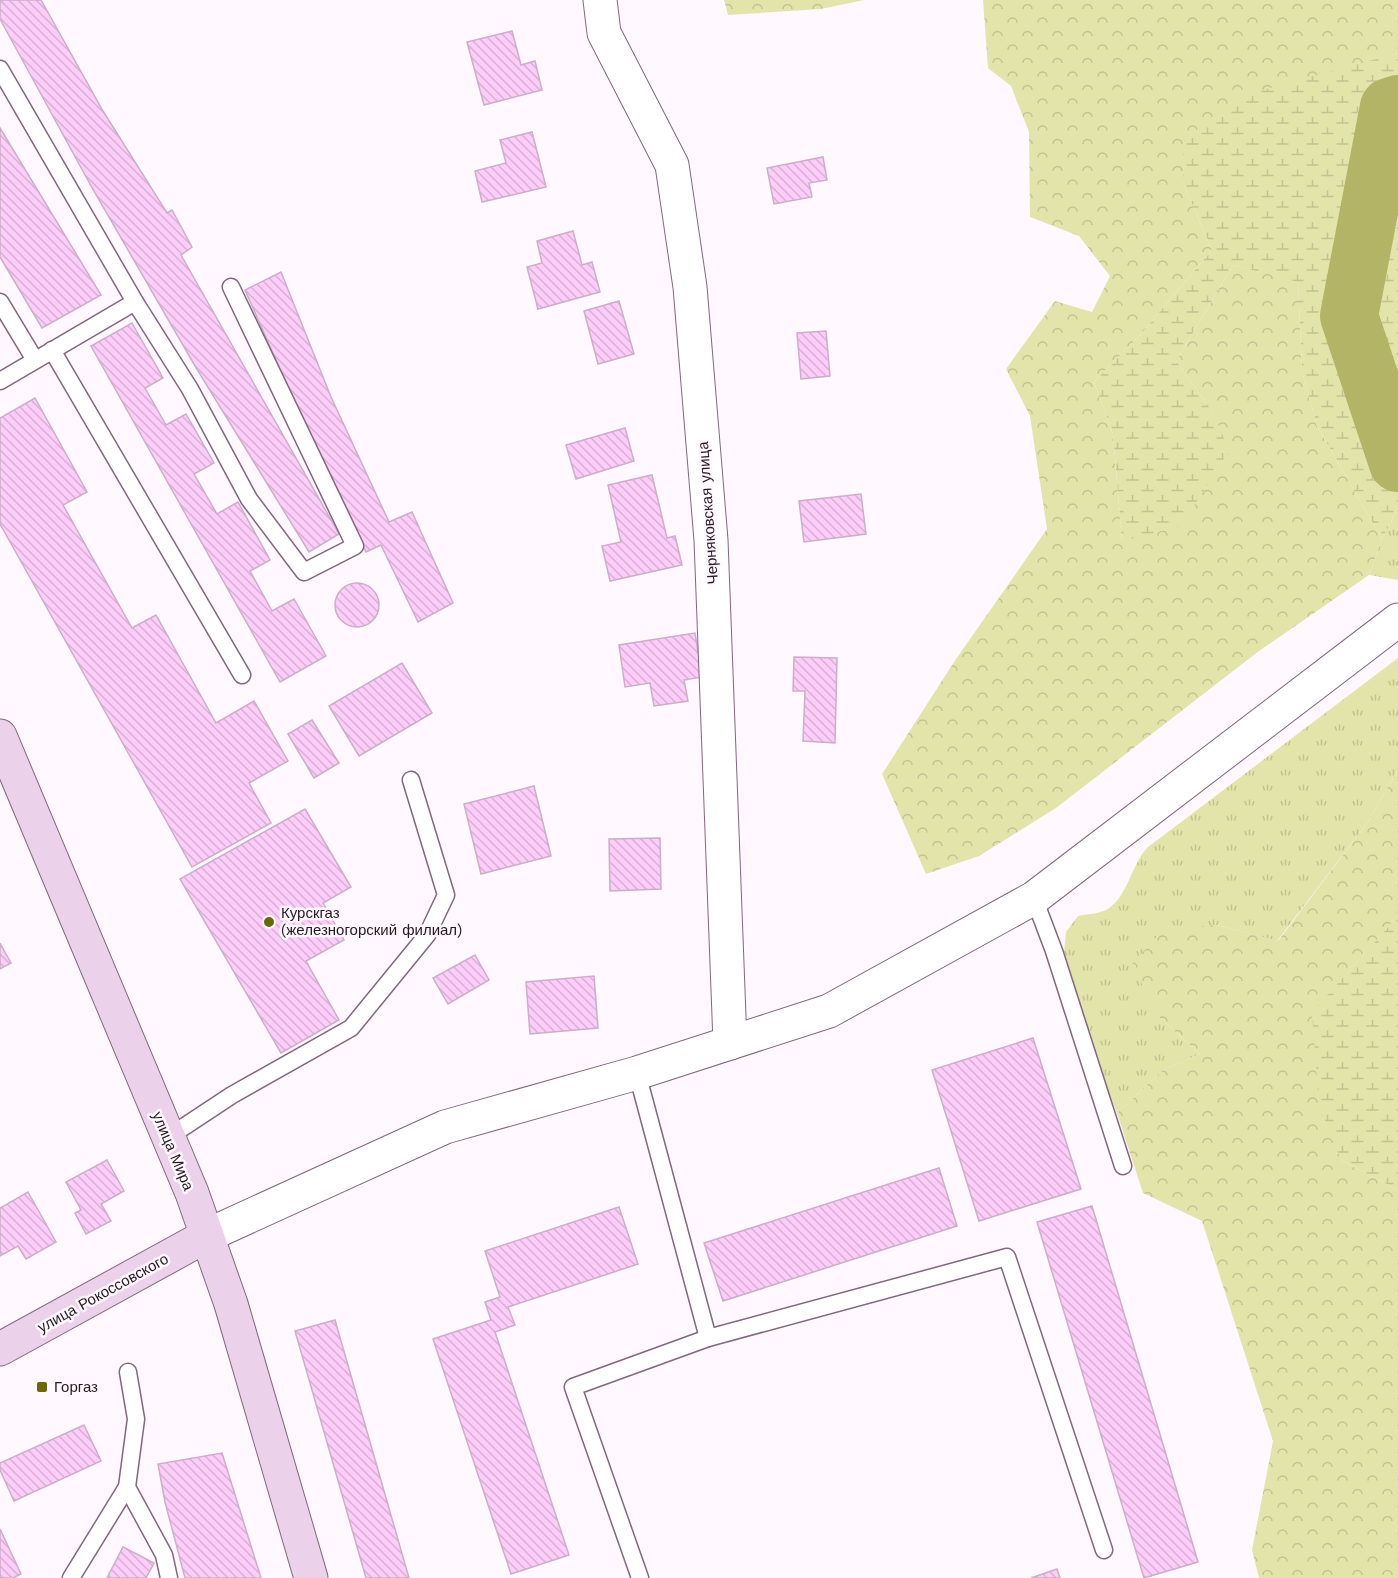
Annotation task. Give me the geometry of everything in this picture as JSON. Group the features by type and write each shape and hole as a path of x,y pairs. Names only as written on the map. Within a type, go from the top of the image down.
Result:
{"main road":[{"name":"улица Мира","path":"0,736 192,1193 231,1305 311,1578"},
{"name":"улица Рокоссовского","path":"0,1349 206,1236"}],"street":[{"name":"Черняковская улица","path":"600,0 604,33 672,165 690,287 711,540 730,1043"},
{"path":"206,1236 445,1127 637,1073 829,1011 1034,898 1398,620"}],"lane":[{"path":"0,69 135,302 190,389 249,499 304,572 355,546 231,287"},
{"path":"0,302 35,360"},
{"path":"0,381 135,302"},
{"path":"52,350 242,675"},
{"path":"167,1138 232,1095 351,1028 427,935 446,895 411,780"},
{"path":"1034,898 1054,951 1123,1166"},
{"path":"637,1073 708,1338"},
{"path":"640,1578 573,1387 708,1338 1007,1257 1104,1551"},
{"path":"71,1578 127,1487 136,1419 128,1372"},
{"path":"127,1487 164,1555 169,1578"}],"green space":[{"path":"724,0 864,0 821,9 728,15"},
{"path":"983,0 1398,0 1398,53 1361,64 1183,183 1212,250 1141,334 1094,382 1113,434 1122,541 1214,414 1176,361 1233,265 1298,281 1302,371 1317,426 1382,539 1369,575 1259,651 1056,808 979,856 926,874 882,774 956,659 1047,529 1030,416 1006,369 1055,301 1092,312 1110,276 1079,236 1030,217 1029,132 1011,86 988,68"},
{"path":"1398,53 1398,357 1378,405 1398,463 1398,508 1382,539 1317,426 1302,371 1298,282 1233,265 1176,361 1214,414 1229,451 1181,526 1122,541 1113,434 1094,382 1141,334 1212,250 1183,183 1183,141 1237,97"},
{"path":"1398,357 1398,463 1378,405"},
{"path":"1398,508 1398,580 1369,575 1382,539"},
{"path":"1398,658 1398,769 1368,822 1277,941 1217,925 1157,1015 1200,1054 1163,1070 1117,1113 1102,1076 1064,952 1066,932 1078,916 1103,911 1113,905 1148,847"},
{"path":"1398,769 1398,916 1312,1013 1341,1160 1398,1190 1398,1578 1259,1578 1252,1550 1273,1441 1202,1221 1143,1193 1117,1113 1163,1070 1200,1054 1157,1015 1132,964 1163,930 1217,925 1278,941 1368,822"},
{"path":"1398,916 1398,1190 1341,1160 1319,1106 1312,1012"}],"building":[{"path":"0,0 41,0 103,111 167,213 172,210 192,247 181,255 339,534 309,552 195,366 91,186 0,19"},
{"path":"512,31 521,65 535,61 542,90 484,105 467,42"},
{"path":"0,128 101,295 42,328 0,257"},
{"path":"532,132 546,187 482,202 475,171 506,163 500,140"},
{"path":"823,157 827,180 809,183 812,197 774,204 767,168"},
{"path":"573,231 582,265 592,262 600,292 538,309 527,267 542,263 537,241"},
{"path":"281,272 331,397 389,522 412,512 453,603 418,622 381,545 366,552 297,408 245,290"},
{"path":"619,301 634,354 598,364 584,311"},
{"path":"132,323 163,378 145,388 166,425 186,414 214,463 194,474 217,514 238,502 270,560 250,571 272,611 294,599 326,656 280,682 91,346"},
{"path":"826,331 830,376 801,379 797,333"},
{"path":"35,398 87,492 63,505 132,628 156,615 216,723 254,701 288,761 249,783 271,823 192,867 0,524 0,418"},
{"path":"625,428 634,461 576,479 566,445"},
{"path":"652,475 667,538 675,536 682,565 610,581 602,546 621,542 608,485"},
{"path":"861,494 866,534 804,542 799,501"},
{"path":"357,583 372,590 379,605 372,620 357,627 342,620 335,605 342,590"},
{"path":"695,633 702,677 684,680 688,701 654,706 650,683 625,687 619,645"},
{"path":"794,657 837,658 835,743 803,741 805,691 793,691"},
{"path":"402,663 432,713 359,756 329,706"},
{"path":"312,720 339,763 314,778 288,734"},
{"path":"534,786 551,856 481,874 464,804"},
{"name":"Курскгаз (железногорский филиал)","path":"305,809 351,887 323,903 344,940 306,961 339,1020 281,1053 180,879"},
{"path":"660,838 661,889 610,891 609,839"},
{"path":"0,943 11,963 0,969"},
{"path":"475,955 489,980 448,1004 433,978"},
{"path":"594,976 598,1028 530,1034 526,982"},
{"path":"1033,1038 1081,1189 979,1221 932,1070"},
{"path":"107,1160 124,1191 101,1204 111,1221 86,1234 75,1213 81,1210 66,1182"},
{"path":"939,1168 957,1226 723,1301 704,1243"},
{"path":"28,1192 56,1242 26,1259 18,1246 0,1256 0,1208"},
{"path":"1092,1206 1198,1562 1144,1578 1037,1222"},
{"path":"619,1207 638,1264 508,1307 515,1325 495,1332 569,1555 511,1574 433,1339 491,1320 485,1302 500,1297 485,1251"},
{"path":"335,1320 409,1578 366,1578 295,1331"},
{"path":"84,1425 101,1461 14,1501 0,1470 0,1463"},
{"path":"222,1453 261,1578 185,1578 165,1502 158,1464"},
{"path":"0,1529 21,1574 13,1578 0,1578"},
{"path":"123,1547 154,1563 146,1578 107,1578"},
{"path":"1057,1569 1060,1578 1031,1578"}],"waterway":[{"path":"1398,104 1389,107 1349,316 1398,463"}],"place":[{"name":"Курскгаз (железногорский филиал)","path":"269,922"},
{"name":"Горгаз","path":"42,1387"}]}
